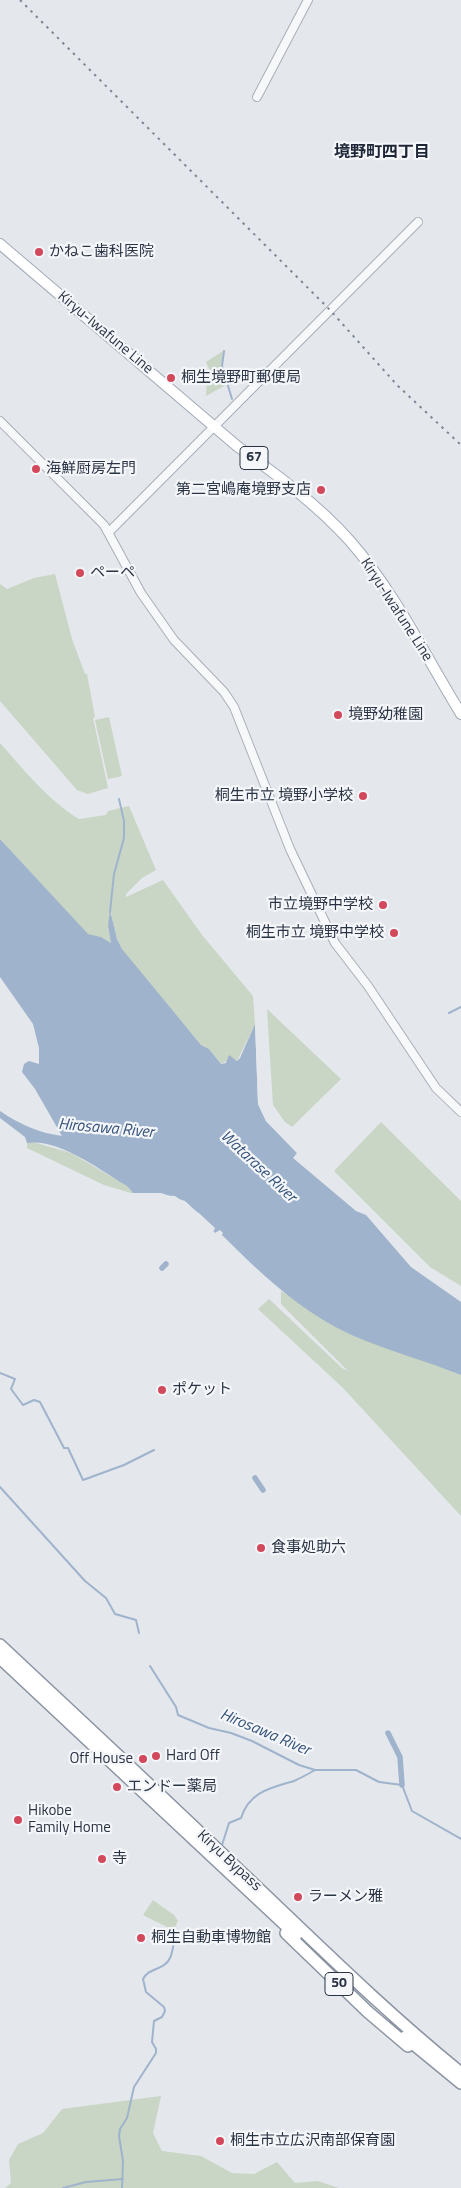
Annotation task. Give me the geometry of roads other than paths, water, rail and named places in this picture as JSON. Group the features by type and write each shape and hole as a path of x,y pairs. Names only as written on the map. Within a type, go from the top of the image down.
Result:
{"highway":[{"name":"Kiryu Bypass","path":"0,1645 278,1907 413,2039 461,2073"},
{"name":"Kiryu Bypass","path":"0,1658 225,1869 461,2083"},
{"name":"50","path":"225,1869 236,1886 368,2012 461,2091"},
{"name":"50","path":"278,1907 292,1915 390,2007 461,2064"}],"main road":[{"name":"Kiryu-Iwafune Line","path":"0,244 214,426 314,505 351,542 380,581 461,714"}],"street":[{"path":"257,97 308,0"},
{"path":"109,532 418,222"},
{"path":"0,421 109,532 141,593 174,640 224,692 234,707 290,849 335,943 368,986 436,1088 461,1112"}],"water":[{"name":"Watarase River","path":"0,839 88,934 101,937 111,943 108,926 110,910 117,939 122,949 201,1045 209,1049 221,1064 226,1063 229,1055 237,1061 240,1058 255,1024 258,1104 266,1121 297,1153 293,1158 356,1211 366,1215 411,1267 461,1302 461,1375 367,1341 335,1327 283,1292 237,1250 222,1235 223,1233 220,1230 215,1233 213,1231 215,1228 200,1214 175,1196 134,1194 127,1186 66,1150 52,1145 27,1143 25,1137 0,1118 0,1111 29,1127 45,1133 62,1136 35,1089 22,1072 24,1064 29,1061 39,1064 39,1048 33,1024 0,977"}],"waterway":[{"path":"224,351 222,366 232,399"},
{"path":"110,912 114,874 124,838 124,821 119,799"},
{"path":"449,1013 461,1007"},
{"path":"162,1268 166,1264"},
{"path":"0,1373 15,1379 11,1389 23,1405 34,1400 40,1402 64,1448 68,1448 83,1480 124,1465 154,1450"},
{"path":"255,1478 263,1490"},
{"name":"Hirosawa River","path":"0,1487 85,1581 106,1598 115,1614 136,1620 139,1633"},
{"name":"Hirosawa River","path":"150,1666 176,1707 178,1715 209,1728 231,1733 252,1741 299,1765 315,1770 356,1770 379,1782 402,1785 412,1811 461,1839"},
{"path":"388,1733 400,1757 402,1785"},
{"path":"222,1845 229,1823 241,1818 249,1802 255,1797 262,1792 294,1781 315,1770"},
{"path":"122,2188 123,2161 119,2136 120,2129 127,2118 134,2087 156,2053 152,2042 154,2021 162,2017 165,2011 164,2007 146,1992 143,1979 149,1972 167,1962 171,1956 175,1938"},
{"path":"63,2188 86,2182 123,2179"}],"railway":[{"path":"20,0 330,310 397,385 461,445"}],"place":[{"name":"かねこ歯科医院","path":"39,252"},
{"name":"桐生境野町郵便局","path":"171,378"},
{"name":"海鮮厨房左門","path":"36,469"},
{"name":"第二宮嶋庵境野支店","path":"321,490"},
{"name":"ペーペ","path":"80,573"},
{"name":"境野幼稚園","path":"338,715"},
{"name":"桐生市立 境野小学校","path":"363,796"},
{"name":"市立境野中学校","path":"383,905"},
{"name":"桐生市立 境野中学校","path":"394,933"},
{"name":"ポケット","path":"162,1390"},
{"name":"食事処助六","path":"261,1548"},
{"name":"Hard Off","path":"156,1756"},
{"name":"Off House","path":"143,1759"},
{"name":"エンドー薬局","path":"117,1787"},
{"name":"Hikobe Family Home","path":"18,1820"},
{"name":"寺","path":"102,1859"},
{"name":"ラーメン雅","path":"298,1897"},
{"name":"桐生自動車博物館","path":"141,1938"},
{"name":"桐生市立広沢南部保育園","path":"220,2141"}],"district":[{"name":"境野町四丁目","path":"382,153"}]}
